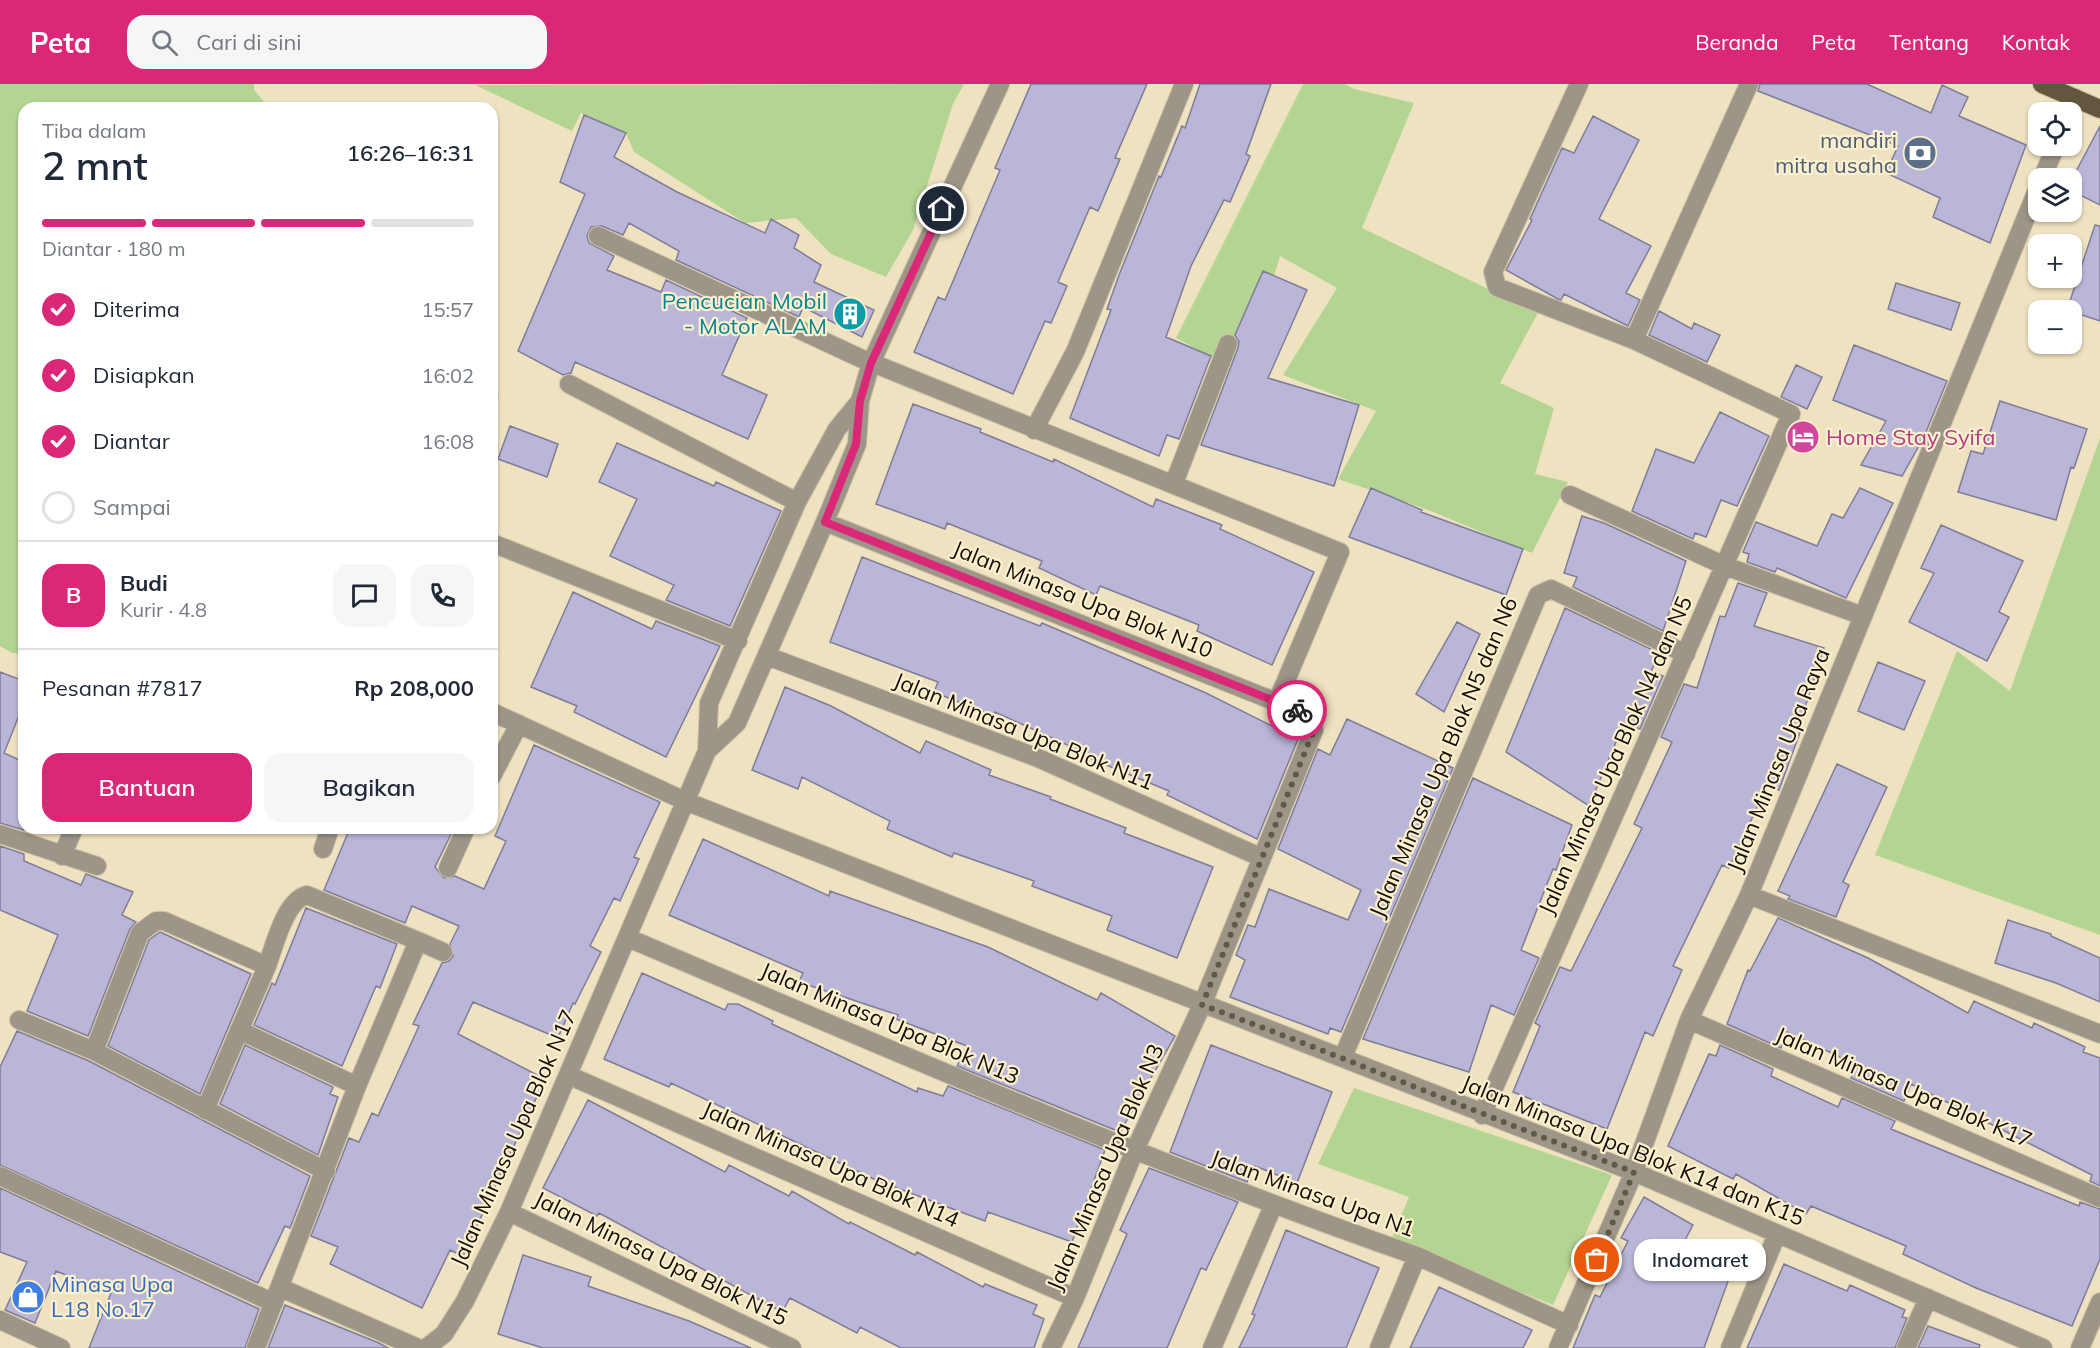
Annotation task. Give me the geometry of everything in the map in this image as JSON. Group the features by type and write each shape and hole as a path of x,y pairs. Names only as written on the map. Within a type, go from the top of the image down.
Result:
{"main road":[{"path":"2042,84 2068,102"},
{"path":"2082,106 2100,109"}],"street":[{"path":"707,751 737,723 767,656 856,444 860,401 871,363 1000,84"},
{"path":"1034,430 1075,352 1184,84"},
{"path":"1579,84 1492,272 1494,282 1497,287 1634,340 1749,84"},
{"name":"Jalan Minasa Upa Raya","path":"1558,1348 1634,1172 1689,1020 1749,895 2028,212"},
{"path":"598,236 871,363 1034,430 1174,483 1340,552 1277,702"},
{"name":"Jalan Minasa Upa Blok N4 dan N5","path":"1482,1115 1791,414 1634,340"},
{"path":"1174,483 1228,344"},
{"path":"569,384 797,502"},
{"path":"707,751 709,703 797,502 837,429 860,401"},
{"path":"1570,495 1725,566 1863,615"},
{"name":"Jalan Minasa Upa Blok N10","path":"825,522 1277,702 1305,714 1314,730"},
{"path":"498,545 738,641"},
{"name":"Jalan Minasa Upa Blok N5 dan N6","path":"1343,1057 1538,595 1551,589 1686,654"},
{"name":"Jalan Minasa Upa Blok N11","path":"767,656 1038,758 1260,857"},
{"name":"Jalan Minasa Upa Blok K14 dan K15","path":"498,715 685,801 1202,1005 1343,1057 1482,1115 1634,1172 2043,1348"},
{"path":"498,764 519,724"},
{"name":"Jalan Minasa Upa Blok N3","path":"1051,1348 1075,1298 1134,1152 1202,1005 1260,857 1314,730"},
{"name":"Jalan Minasa Upa Blok N17","path":"426,1348 444,1334 465,1301 509,1212 707,751"},
{"path":"0,834 97,866"},
{"path":"62,856 71,834"},
{"path":"323,849 328,834"},
{"path":"447,868 463,834"},
{"path":"205,1110 288,911 300,897 307,895 443,952"},
{"path":"1749,895 2100,1034"},
{"path":"94,1051 140,933 150,924 164,921 267,966"},
{"name":"Jalan Minasa Upa Blok N13","path":"628,938 1134,1152"},
{"path":"256,1348 357,1086 418,941"},
{"path":"19,1020 94,1051 326,1171"},
{"name":"Jalan Minasa Upa Blok K17","path":"1689,1020 2100,1198"},
{"path":"239,1030 357,1086"},
{"name":"Jalan Minasa Upa Blok N14","path":"568,1075 1075,1298"},
{"name":"Jalan Minasa Upa N1","path":"1134,1152 1273,1206 1417,1256 1378,1348"},
{"path":"0,1176 278,1295 418,1348"},
{"path":"1212,1348 1273,1206"},
{"name":"Jalan Minasa Upa Blok N15","path":"509,1212 792,1348"},
{"path":"1730,1348 1777,1234"},
{"path":"1417,1256 1569,1325"},
{"path":"1906,1348 1928,1298"},
{"path":"2080,1348 2100,1302"},
{"path":"0,1320 60,1348"}],"green space":[{"path":"0,84 254,84 254,90 264,102 18,102 18,654 12,653 0,646"},
{"path":"964,84 953,104 913,230 886,277 831,254 796,218 745,223 634,152 626,133 581,113 572,131 475,85"},
{"path":"1303,84 1345,84 1354,89 1414,103 1362,228 1538,313 1500,383 1554,408 1535,474 1568,482 1532,553 1426,509 1338,479 1376,411 1283,375 1337,288 1280,256 1245,375 1176,338"},
{"path":"2100,438 2100,935 1875,855 1957,651 2010,691"},
{"path":"1354,1088 1612,1175 1553,1305 1391,1240 1409,1197 1318,1164"}],"building":[{"path":"1031,84 1147,84 1115,158 1120,159 1098,211 1090,207 1058,282 1067,286 1051,323 1045,321 1013,394 914,352 938,297 945,300 1000,170 995,168"},
{"path":"1200,84 1271,84 1246,154 1250,156 1230,202 1224,200 1191,266 1166,337 1211,356 1179,439 1167,435 1159,456 1070,418 1111,310 1107,309 1119,275 1159,176 1161,177 1182,126 1185,128"},
{"path":"1760,84 1867,84 1931,113 1942,85 1968,97 1959,116 2026,145 1990,243 1933,217 1940,198 1886,173 1898,146 1758,91"},
{"path":"584,115 626,133 614,157 677,192 765,233 771,219 799,235 794,248 821,265 814,282 874,310 862,337 803,307 799,317 676,260 679,251 629,223 623,235 602,226 591,227 587,236 589,243 614,256 607,270 661,292 666,280 747,318 722,375 767,395 748,439 575,362 571,373 563,375 518,351 585,194 560,182"},
{"path":"1593,116 1639,140 1599,219 1651,246 1626,293 1640,300 1628,326 1564,294 1561,300 1558,299 1506,270 1532,220 1530,219 1562,148 1574,153"},
{"path":"2100,126 2100,205 2082,196 2082,168 2078,168"},
{"path":"2095,225 2100,226 2100,321 2082,315 2082,300 2070,300 2074,288 2082,288 2082,264"},
{"path":"1263,271 1307,290 1268,378 1359,405 1334,486 1201,445 1238,348 1239,342 1235,335"},
{"path":"1896,283 1960,303 1951,330 1888,309"},
{"path":"1659,311 1692,329 1694,323 1720,335 1707,362 1649,335"},
{"path":"1854,345 1947,381 1924,437 1902,476 1861,465 1886,421 1833,400"},
{"path":"1796,365 1822,377 1807,409 1781,397"},
{"path":"2000,401 2087,429 2074,468 2071,467 2056,520 1958,492 1971,451 1983,454"},
{"path":"913,404 981,429 980,432 1053,462 1054,459 1153,507 1156,499 1222,525 1220,529 1314,572 1272,665 1197,631 1199,625 1100,586 1096,595 1039,568 1042,561 947,523 945,529 876,504"},
{"path":"1720,412 1769,436 1737,506 1721,500 1706,537 1695,533 1693,539 1632,511 1656,449 1694,463"},
{"path":"510,426 558,444 547,477 498,459"},
{"path":"617,443 714,486 716,482 781,511 730,626 666,600 674,585 610,556 637,499 599,482"},
{"path":"1371,488 1422,510 1421,512 1523,549 1506,595 1349,537"},
{"path":"1860,488 1893,503 1846,598 1777,568 1775,572 1747,562 1749,554 1743,552 1756,522 1817,546 1832,514 1843,518"},
{"path":"1582,516 1604,523 1686,561 1663,631 1573,587 1577,577 1564,573"},
{"path":"1941,525 2023,561 1999,612 2009,617 1987,661 1909,622 1934,573 1921,568"},
{"path":"862,557 1040,626 1042,623 1206,693 1298,739 1257,839 1167,795 1169,791 1070,750 1072,747 995,712 993,716 934,692 938,682 830,642"},
{"path":"1738,583 1767,593 1754,626 1824,648 1799,726 1802,727 1779,790 1767,786 1729,868 1722,865 1673,966 1682,970 1653,1036 1645,1032 1607,1129 1513,1092 1540,1026 1535,1023 1560,967 1571,971 1642,828 1634,824 1672,742 1661,737 1684,684 1697,688 1720,616 1725,617"},
{"path":"573,592 652,629 656,621 720,646 666,757 574,712 577,706 531,687"},
{"path":"1565,608 1659,653 1651,672 1663,676 1640,729 1624,723 1589,806 1506,752"},
{"path":"1457,622 1480,634 1444,712 1416,694"},
{"path":"1878,662 1925,681 1904,730 1858,711"},
{"path":"0,672 18,679 18,718 4,753 18,759 18,828 0,823"},
{"path":"785,687 831,706 920,753 926,741 991,770 989,775 1051,797 1050,799 1126,828 1124,833 1213,867 1177,958 1107,930 1112,916 1032,886 1034,881 954,853 952,857 887,829 890,821 802,777 798,789 752,770"},
{"path":"1347,719 1453,768 1341,1032 1330,1028 1328,1034 1230,997 1245,960 1236,955 1248,925 1255,927 1269,889 1348,920 1361,890 1278,849 1318,749 1330,755"},
{"path":"534,745 660,802 634,857 639,859 620,901 614,898 590,946 601,952 575,1004 573,1003 558,1038 473,1002 458,1034 545,1079 463,1256 450,1250 422,1308 330,1264 338,1247 311,1236 349,1138 359,1142 372,1113 378,1116 419,1026 413,1024 442,963 449,961 453,956 450,944 459,926 412,906 405,923 324,890 347,834 451,834 435,867 444,878 455,876 484,889 506,841 495,836 498,834 498,829"},
{"path":"1837,764 1887,787 1843,882 1849,885 1836,917 1788,899 1790,896 1778,891"},
{"path":"1473,778 1572,825 1556,870 1553,869 1521,950 1539,958 1514,1015 1491,1005 1469,1072 1363,1039"},
{"path":"703,839 829,896 830,891 988,947 1097,1000 1101,993 1175,1036 1120,1132 957,1066 967,1046 896,1019 898,1015 799,982 803,973 669,915"},
{"path":"0,846 24,854 24,861 81,885 86,874 133,892 122,915 136,922 130,929 88,1036 27,1011 58,935 0,910"},
{"path":"306,908 397,944 380,988 376,986 342,1066 254,1025 272,983 275,985"},
{"path":"1778,918 1868,958 1968,1013 1974,1001 2032,1028 2034,1023 2085,1047 2083,1052 2100,1058 2100,1186 2090,1181 2092,1175 1911,1084 1904,1101 1851,1078 1857,1065 1787,1032 1781,1048 1727,1024 1748,970 1750,971"},
{"path":"2008,920 2051,934 2100,958 2100,1002 2056,983 1995,963"},
{"path":"160,932 251,974 200,1094 108,1046 149,940"},
{"path":"642,973 725,1010 728,1004 738,1004 773,1021 772,1024 917,1092 918,1088 943,1096 948,1086 1105,1150 1072,1242 988,1212 985,1221 878,1181 671,1083 669,1087 604,1059"},
{"path":"17,1031 89,1061 310,1176 290,1228 285,1226 258,1283 0,1165 0,1067"},
{"path":"245,1045 333,1087 330,1094 338,1097 318,1155 220,1104"},
{"path":"1211,1045 1332,1092 1297,1183 1255,1166 1247,1182 1170,1152"},
{"path":"1720,1045 1773,1069 1771,1076 1838,1107 1842,1098 1895,1121 1891,1129 2079,1206 2080,1202 2100,1209 2100,1259 2072,1326 1976,1288 1903,1254 1906,1246 1811,1206 1806,1214 1736,1174 1733,1179 1668,1146 1709,1054 1716,1056"},
{"path":"588,1100 725,1172 729,1165 789,1196 792,1191 849,1224 850,1222 915,1255 917,1252 983,1287 985,1284 1037,1305 1033,1314 1044,1319 1034,1348 901,1348 860,1327 857,1333 790,1298 782,1312 599,1213 597,1216 543,1188"},
{"path":"1149,1168 1238,1202 1206,1270 1201,1268 1167,1348 1078,1348 1127,1234 1120,1230"},
{"path":"0,1188 259,1309 245,1348 89,1348 111,1293 56,1271 35,1323 5,1310 27,1262 0,1252"},
{"path":"1644,1197 1693,1225 1685,1240 1736,1259 1704,1348 1573,1348 1595,1295 1600,1297 1628,1241 1621,1238"},
{"path":"1286,1230 1379,1268 1346,1348 1239,1348 1255,1315 1252,1314"},
{"path":"523,1255 591,1277 588,1286 689,1321 751,1348 543,1348 498,1334"},
{"path":"1784,1264 1847,1291 1850,1285 1905,1310 1902,1317 1907,1318 1895,1348 1747,1348"},
{"path":"1439,1287 1532,1330 1523,1348 1410,1348"},
{"path":"285,1305 379,1343 388,1348 268,1348"},
{"path":"1928,1326 1980,1345 1979,1348 1918,1348"}],"way so far":[{"path":"1297,710 1309,718 1314,730 1260,857 1202,1005 1343,1057 1482,1115 1634,1172 1597,1260"}],"place":[{"name":"mandiri mitra usaha","path":"1920,153"},
{"name":"Pencucian Mobil - Motor ALAM","path":"850,314"},
{"name":"Home Stay Syifa","path":"1803,437"},
{"name":"Indomaret","path":"1597,1260"},
{"name":"Minasa Upa L18 No.17","path":"28,1297"}],"route":[{"path":"942,209 871,363 860,401 856,444 825,522 1297,710"}]}
